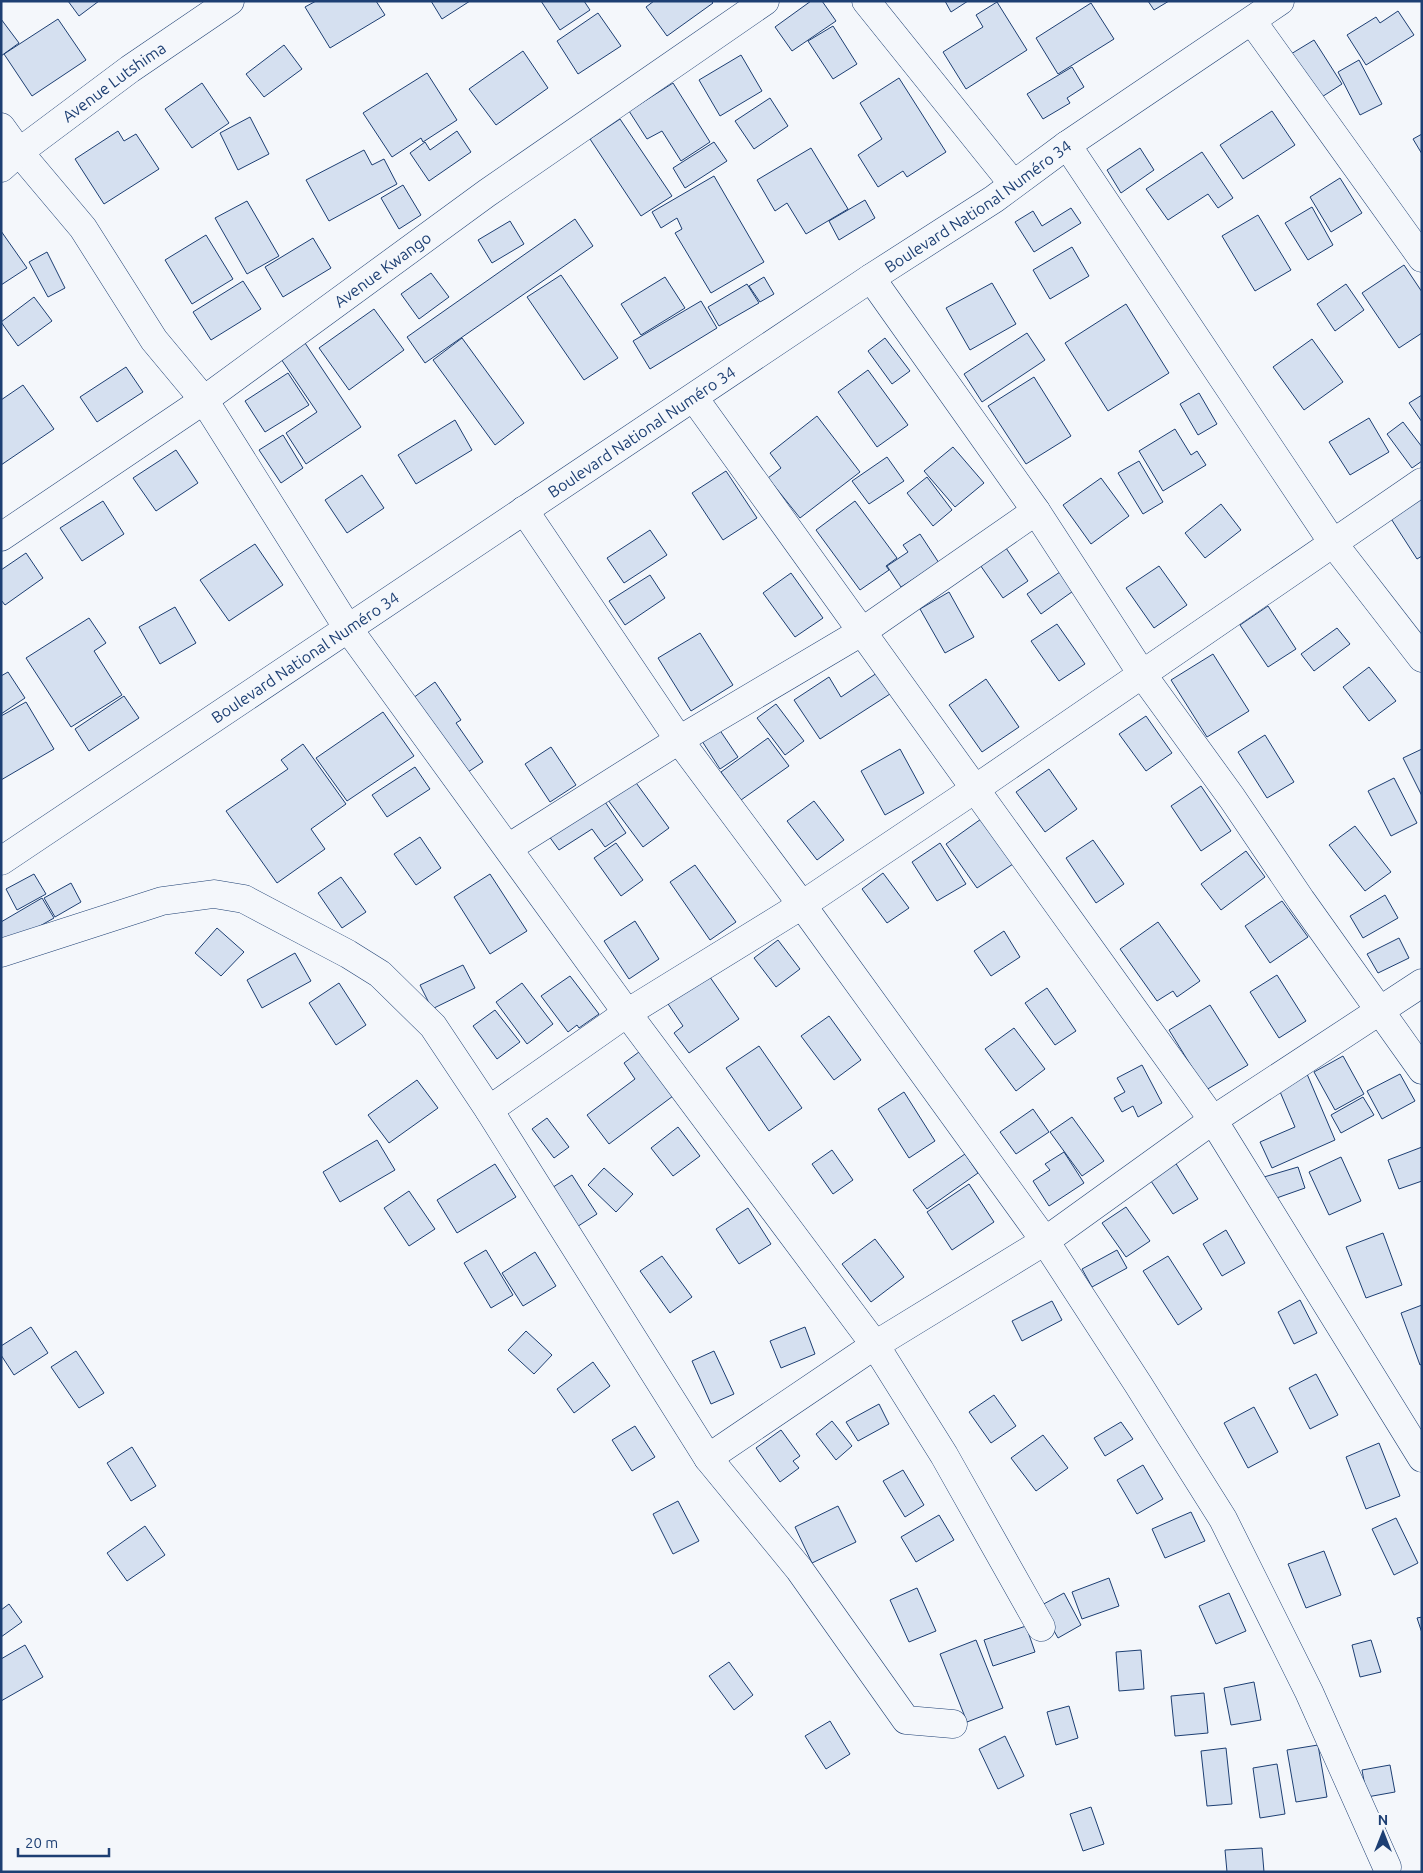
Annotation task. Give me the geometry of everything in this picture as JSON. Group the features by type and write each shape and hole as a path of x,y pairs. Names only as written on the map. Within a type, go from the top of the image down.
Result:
{"street":[{"name":"Avenue Lutshima","path":"10,160 130,69 230,1"},
{"name":"Avenue Kwango","path":"1,537 204,400 487,193 765,1"},
{"path":"866,1 1013,184"},
{"name":"Boulevard National Numéro 34","path":"1,861 346,627 694,398 871,278 994,199 1067,144 1280,1"},
{"path":"1252,20 1417,241"},
{"path":"1,127 10,160 83,228 154,340 204,400 346,627 627,1013 875,1345 944,1455 1041,1627"},
{"path":"1067,144 1334,543 1422,658"},
{"path":"871,278 1036,511 1142,674 1232,798 1422,1070"},
{"path":"694,398 1213,1120 1422,1458"},
{"path":"489,1110 627,1013 802,904 975,789 1422,482"},
{"path":"524,510 679,740 802,904 1045,1241 1223,1519 1309,1692 1387,1867"},
{"path":"508,848 679,740 863,631 1036,511"},
{"path":"1,952 162,902 214,894 244,900 348,954 380,974 433,1026 489,1110 708,1458 799,1569 906,1720 953,1724"},
{"path":"708,1458 875,1345 1045,1241 1213,1120 1422,983"}],"building":[{"path":"68,1 99,1 79,16"},
{"path":"316,1 376,1 385,15 330,48 305,7"},
{"path":"431,1 470,1 442,19"},
{"path":"541,1 584,1 590,10 560,30"},
{"path":"654,1 711,1 713,3 667,36 646,7"},
{"path":"811,1 822,1 836,21 792,51 775,27"},
{"path":"945,1 968,1 951,12"},
{"path":"1148,1 1169,1 1154,10"},
{"path":"997,2 1027,50 966,89 943,52 983,27 976,15"},
{"path":"1091,3 1114,39 1058,74 1036,38"},
{"path":"1398,11 1414,35 1366,65 1347,35 1376,17 1380,23"},
{"path":"598,13 621,46 578,74 557,41"},
{"path":"1,19 19,43 1,56"},
{"path":"58,19 86,60 32,96 4,54"},
{"path":"833,26 857,64 833,79 808,41"},
{"path":"1314,40 1342,84 1314,102 1286,57"},
{"path":"284,45 302,69 264,97 246,74"},
{"path":"523,51 548,88 496,125 469,89"},
{"path":"741,55 762,91 720,116 699,80"},
{"path":"1359,60 1382,104 1360,115 1338,72"},
{"path":"1072,67 1084,87 1067,98 1070,103 1043,119 1027,94"},
{"path":"427,73 457,120 423,142 421,138 392,157 363,113"},
{"path":"899,78 946,152 907,177 903,171 878,187 858,155 882,139 860,103"},
{"path":"202,83 229,123 192,148 165,109"},
{"path":"673,83 710,142 681,161 662,131 647,139 629,111"},
{"path":"770,98 788,126 754,149 735,121"},
{"path":"1272,111 1295,145 1243,179 1220,145"},
{"path":"250,117 269,154 238,170 220,133"},
{"path":"620,119 672,196 641,216 590,139"},
{"path":"118,131 124,141 136,134 159,169 104,204 75,159"},
{"path":"457,131 471,152 429,181 410,153 425,142 430,150"},
{"path":"1422,134 1422,154 1413,139"},
{"path":"714,142 727,161 685,188 673,168"},
{"path":"811,148 848,209 806,234 787,203 775,211 757,180"},
{"path":"1140,148 1154,170 1121,193 1107,170"},
{"path":"364,150 372,165 384,159 397,184 329,221 306,180"},
{"path":"1202,152 1233,198 1218,208 1208,194 1168,220 1146,189"},
{"path":"714,176 764,262 711,293 675,233 682,229 677,218 661,228 652,212"},
{"path":"1340,178 1362,213 1331,232 1310,197"},
{"path":"403,185 421,215 399,229 381,198"},
{"path":"865,200 875,218 839,240 829,221"},
{"path":"247,201 279,256 247,274 215,218"},
{"path":"1312,207 1333,245 1308,260 1285,223"},
{"path":"1071,208 1081,223 1034,252 1015,222 1033,211 1042,226"},
{"path":"1258,215 1291,270 1255,291 1222,236"},
{"path":"575,219 593,246 425,363 407,337"},
{"path":"510,221 524,244 492,263 478,240"},
{"path":"1,231 27,268 1,285"},
{"path":"206,235 233,279 192,304 165,260"},
{"path":"313,238 331,268 283,297 265,267"},
{"path":"1072,247 1089,276 1050,299 1033,270"},
{"path":"47,252 65,288 48,297 29,262"},
{"path":"1404,265 1422,292 1422,333 1399,348 1362,293"},
{"path":"431,273 449,297 419,319 401,294"},
{"path":"561,275 618,358 584,380 527,297"},
{"path":"665,277 685,308 641,335 621,304"},
{"path":"764,277 774,294 760,302 749,286"},
{"path":"243,281 261,309 211,340 193,312"},
{"path":"992,283 1016,324 970,350 946,308"},
{"path":"747,284 759,303 719,326 708,307"},
{"path":"1346,284 1364,310 1335,331 1317,304"},
{"path":"34,297 52,321 18,346 1,322"},
{"path":"701,301 717,328 650,369 633,341"},
{"path":"1126,304 1169,373 1108,411 1065,343"},
{"path":"374,309 404,350 349,390 319,348"},
{"path":"1027,333 1045,360 982,402 964,374"},
{"path":"462,338 524,423 495,445 433,360"},
{"path":"885,338 910,371 892,384 868,351"},
{"path":"1312,339 1343,382 1304,410 1273,367"},
{"path":"305,343 361,427 306,464 286,433 317,412 281,359"},
{"path":"126,367 143,392 97,422 80,397"},
{"path":"868,370 908,425 877,447 838,392"},
{"path":"288,373 309,405 265,432 245,401"},
{"path":"1034,377 1071,436 1026,464 988,406"},
{"path":"23,385 54,429 1,465 1,400"},
{"path":"1199,393 1217,424 1198,435 1180,404"},
{"path":"1422,395 1422,422 1409,403"},
{"path":"817,416 860,472 800,518 768,478 781,468 770,453"},
{"path":"1369,418 1389,452 1350,475 1329,442"},
{"path":"455,420 472,450 416,484 398,455"},
{"path":"1403,422 1422,447 1422,461 1412,468 1387,434"},
{"path":"1175,429 1191,455 1197,451 1206,465 1163,491 1139,451"},
{"path":"283,435 303,468 281,483 259,450"},
{"path":"953,447 984,483 955,507 924,471"},
{"path":"176,450 198,483 156,511 133,478"},
{"path":"887,457 904,481 869,504 852,481"},
{"path":"1139,461 1163,502 1143,514 1118,473"},
{"path":"726,471 757,518 723,540 692,493"},
{"path":"362,475 384,508 347,533 325,500"},
{"path":"927,477 952,510 933,526 907,493"},
{"path":"1101,478 1129,516 1091,544 1063,505"},
{"path":"1422,493 1422,556 1417,559 1388,514"},
{"path":"103,501 124,534 82,561 60,528"},
{"path":"855,501 897,558 886,566 889,570 860,590 816,530"},
{"path":"1221,504 1241,530 1205,558 1185,533"},
{"path":"650,530 667,555 624,583 607,558"},
{"path":"920,534 939,563 901,587 887,566 908,552 903,545"},
{"path":"255,544 283,585 229,621 200,580"},
{"path":"1004,545 1028,581 1003,598 978,562"},
{"path":"26,553 43,578 5,605 1,600 1,570"},
{"path":"1159,566 1187,605 1154,628 1126,588"},
{"path":"1063,570 1076,589 1041,614 1027,594"},
{"path":"791,573 823,618 795,637 763,593"},
{"path":"650,575 665,598 625,625 609,601"},
{"path":"949,592 974,637 945,653 920,609"},
{"path":"1268,606 1296,649 1268,667 1240,625"},
{"path":"175,607 196,643 160,664 139,627"},
{"path":"89,618 106,643 94,651 122,695 71,727 26,658"},
{"path":"1057,624 1085,664 1059,681 1031,641"},
{"path":"1337,628 1350,644 1314,671 1301,654"},
{"path":"700,633 733,685 691,711 658,658"},
{"path":"1213,654 1249,711 1207,737 1171,680"},
{"path":"1369,667 1396,701 1369,721 1343,687"},
{"path":"8,672 25,698 1,714 1,676"},
{"path":"877,673 890,694 820,739 794,700 829,677 841,697"},
{"path":"986,679 1019,727 982,752 949,705"},
{"path":"435,682 461,720 456,723 483,762 465,774 413,698"},
{"path":"124,696 139,718 89,751 75,729"},
{"path":"26,702 54,749 1,780 1,716"},
{"path":"776,704 804,741 785,755 757,718"},
{"path":"383,712 414,756 347,801 316,758"},
{"path":"1146,716 1172,753 1146,771 1119,734"},
{"path":"719,729 738,757 720,769 702,741"},
{"path":"1265,735 1294,782 1267,798 1238,752"},
{"path":"768,738 789,766 741,800 721,772"},
{"path":"303,744 346,804 311,829 325,849 277,883 226,811 288,769 281,760"},
{"path":"551,747 576,785 550,802 525,764"},
{"path":"900,749 924,793 885,815 861,771"},
{"path":"1422,749 1422,796 1403,758"},
{"path":"415,767 430,789 387,817 372,795"},
{"path":"1049,769 1077,809 1045,832 1016,792"},
{"path":"1394,778 1417,823 1391,836 1368,791"},
{"path":"634,780 669,828 643,847 608,800"},
{"path":"1201,786 1231,831 1201,851 1171,806"},
{"path":"601,796 626,833 605,847 592,829 559,850 546,832"},
{"path":"814,801 844,840 817,860 787,821"},
{"path":"981,819 1013,864 977,888 946,844"},
{"path":"1355,826 1391,872 1365,891 1329,845"},
{"path":"420,837 441,868 416,885 394,854"},
{"path":"1093,840 1124,884 1096,903 1066,858"},
{"path":"616,843 643,880 621,896 594,858"},
{"path":"940,843 966,884 937,901 912,862"},
{"path":"1246,851 1265,877 1221,910 1201,884"},
{"path":"695,865 736,922 710,940 670,882"},
{"path":"883,873 909,908 887,923 862,889"},
{"path":"34,874 46,894 17,910 6,889"},
{"path":"490,874 527,931 490,954 454,897"},
{"path":"341,877 366,912 342,928 318,893"},
{"path":"71,883 81,902 55,917 44,898"},
{"path":"1385,895 1398,918 1363,938 1350,916"},
{"path":"42,898 54,918 1,948 1,922"},
{"path":"1282,901 1308,937 1270,963 1245,926"},
{"path":"635,921 659,959 629,979 604,941"},
{"path":"1158,922 1200,981 1177,997 1173,991 1157,1001 1120,949"},
{"path":"217,928 244,952 221,976 195,953"},
{"path":"1004,931 1020,957 991,976 974,951"},
{"path":"1399,938 1409,958 1378,973 1367,954"},
{"path":"778,940 800,969 776,987 754,958"},
{"path":"295,953 311,981 262,1008 247,980"},
{"path":"463,965 475,988 432,1009 420,985"},
{"path":"705,970 739,1019 689,1053 674,1033 683,1026 664,998"},
{"path":"1277,975 1306,1021 1279,1038 1250,992"},
{"path":"570,976 599,1014 579,1028 577,1025 568,1032 541,996"},
{"path":"339,983 366,1025 336,1045 309,1003"},
{"path":"522,983 553,1024 527,1044 496,1002"},
{"path":"1047,988 1076,1031 1055,1045 1025,1003"},
{"path":"1210,1005 1248,1065 1206,1090 1169,1030"},
{"path":"495,1010 520,1042 497,1059 473,1026"},
{"path":"829,1016 861,1060 834,1080 801,1036"},
{"path":"1014,1028 1045,1069 1016,1091 985,1049"},
{"path":"759,1046 802,1108 769,1131 726,1068"},
{"path":"639,1052 673,1096 609,1144 587,1115 635,1079 624,1063"},
{"path":"1343,1056 1364,1094 1335,1110 1314,1072"},
{"path":"1142,1065 1162,1103 1138,1117 1133,1106 1122,1112 1114,1098 1125,1092 1117,1078"},
{"path":"1307,1074 1335,1140 1272,1168 1260,1142 1295,1127 1278,1087"},
{"path":"1400,1074 1415,1101 1382,1119 1367,1091"},
{"path":"417,1080 438,1108 389,1143 368,1115"},
{"path":"904,1092 935,1141 909,1158 878,1109"},
{"path":"1363,1097 1374,1115 1341,1133 1331,1115"},
{"path":"1033,1109 1049,1132 1016,1154 1000,1132"},
{"path":"1072,1117 1104,1161 1082,1176 1050,1132"},
{"path":"547,1118 569,1147 554,1158 532,1129"},
{"path":"678,1127 700,1156 673,1176 651,1148"},
{"path":"377,1140 395,1170 340,1202 323,1172"},
{"path":"1422,1147 1422,1181 1399,1189 1388,1160"},
{"path":"832,1150 853,1180 833,1194 812,1164"},
{"path":"1064,1152 1084,1183 1049,1206 1033,1181 1050,1170 1045,1164"},
{"path":"965,1154 978,1173 927,1209 913,1190"},
{"path":"1341,1157 1361,1201 1329,1215 1309,1172"},
{"path":"1175,1162 1198,1199 1173,1214 1149,1178"},
{"path":"495,1164 516,1197 457,1233 437,1200"},
{"path":"1298,1167 1305,1188 1271,1200 1264,1177"},
{"path":"604,1168 633,1194 616,1212 588,1185"},
{"path":"572,1175 597,1214 572,1230 547,1191"},
{"path":"969,1184 994,1222 952,1250 927,1212"},
{"path":"409,1191 435,1229 409,1246 384,1208"},
{"path":"1126,1207 1150,1241 1126,1257 1102,1223"},
{"path":"748,1208 771,1244 739,1264 716,1229"},
{"path":"1226,1230 1245,1263 1222,1276 1203,1244"},
{"path":"1383,1233 1402,1285 1366,1298 1346,1247"},
{"path":"875,1239 904,1277 871,1302 842,1264"},
{"path":"486,1250 513,1295 491,1308 464,1263"},
{"path":"1117,1250 1127,1268 1092,1287 1082,1269"},
{"path":"535,1252 556,1286 523,1306 502,1273"},
{"path":"662,1256 692,1297 670,1313 640,1271"},
{"path":"1168,1256 1202,1309 1178,1325 1143,1271"},
{"path":"1300,1300 1317,1333 1294,1344 1278,1312"},
{"path":"1052,1301 1062,1320 1022,1341 1012,1321"},
{"path":"1422,1305 1422,1364 1420,1365 1401,1313"},
{"path":"31,1327 48,1353 14,1375 1,1355 1,1346"},
{"path":"805,1327 815,1354 781,1368 770,1341"},
{"path":"526,1331 552,1355 534,1374 508,1350"},
{"path":"76,1351 104,1393 79,1408 51,1367"},
{"path":"714,1351 734,1394 711,1404 692,1361"},
{"path":"593,1362 610,1386 574,1413 557,1389"},
{"path":"1316,1374 1338,1415 1310,1429 1289,1388"},
{"path":"994,1395 1016,1426 991,1443 969,1412"},
{"path":"879,1404 889,1424 858,1441 846,1422"},
{"path":"1254,1407 1278,1452 1248,1468 1224,1423"},
{"path":"832,1421 852,1446 836,1460 816,1434"},
{"path":"1121,1422 1133,1439 1105,1456 1094,1438"},
{"path":"635,1426 655,1457 632,1471 612,1440"},
{"path":"781,1430 800,1456 793,1461 799,1468 780,1482 756,1448"},
{"path":"1043,1435 1068,1468 1036,1491 1011,1458"},
{"path":"1379,1443 1400,1496 1366,1509 1346,1457"},
{"path":"132,1447 156,1486 131,1501 107,1463"},
{"path":"1143,1465 1163,1499 1137,1514 1117,1480"},
{"path":"903,1470 924,1505 905,1517 883,1481"},
{"path":"678,1501 699,1541 673,1554 653,1514"},
{"path":"838,1506 856,1542 812,1563 795,1527"},
{"path":"1191,1512 1205,1541 1165,1558 1152,1529"},
{"path":"939,1515 954,1540 916,1562 901,1537"},
{"path":"1396,1518 1418,1563 1394,1575 1372,1529"},
{"path":"145,1526 165,1555 127,1581 107,1553"},
{"path":"1324,1551 1341,1595 1306,1608 1288,1564"},
{"path":"1109,1578 1119,1606 1082,1619 1072,1592"},
{"path":"917,1588 936,1631 909,1642 890,1600"},
{"path":"1064,1593 1081,1625 1058,1638 1040,1606"},
{"path":"1229,1593 1246,1631 1216,1644 1199,1606"},
{"path":"9,1604 22,1622 1,1637 1,1610"},
{"path":"1422,1617 1422,1633 1417,1618"},
{"path":"1026,1626 1035,1652 993,1666 984,1640"},
{"path":"976,1640 1003,1708 967,1722 940,1654"},
{"path":"1371,1640 1381,1672 1360,1677 1352,1645"},
{"path":"25,1645 43,1677 1,1701 1,1659"},
{"path":"1141,1650 1144,1689 1119,1691 1116,1652"},
{"path":"729,1662 753,1695 734,1710 709,1676"},
{"path":"1254,1682 1261,1720 1231,1725 1224,1688"},
{"path":"1204,1693 1208,1733 1175,1736 1171,1696"},
{"path":"1069,1706 1078,1738 1056,1745 1047,1712"},
{"path":"830,1721 850,1754 826,1769 805,1736"},
{"path":"1005,1736 1024,1776 998,1789 979,1749"},
{"path":"1318,1745 1327,1797 1296,1802 1287,1750"},
{"path":"1226,1748 1232,1804 1207,1806 1201,1751"},
{"path":"1277,1764 1285,1814 1260,1818 1253,1768"},
{"path":"1390,1765 1395,1792 1367,1797 1362,1770"},
{"path":"1091,1807 1104,1844 1083,1851 1070,1814"},
{"path":"1262,1848 1264,1872 1227,1872 1225,1850"}]}
